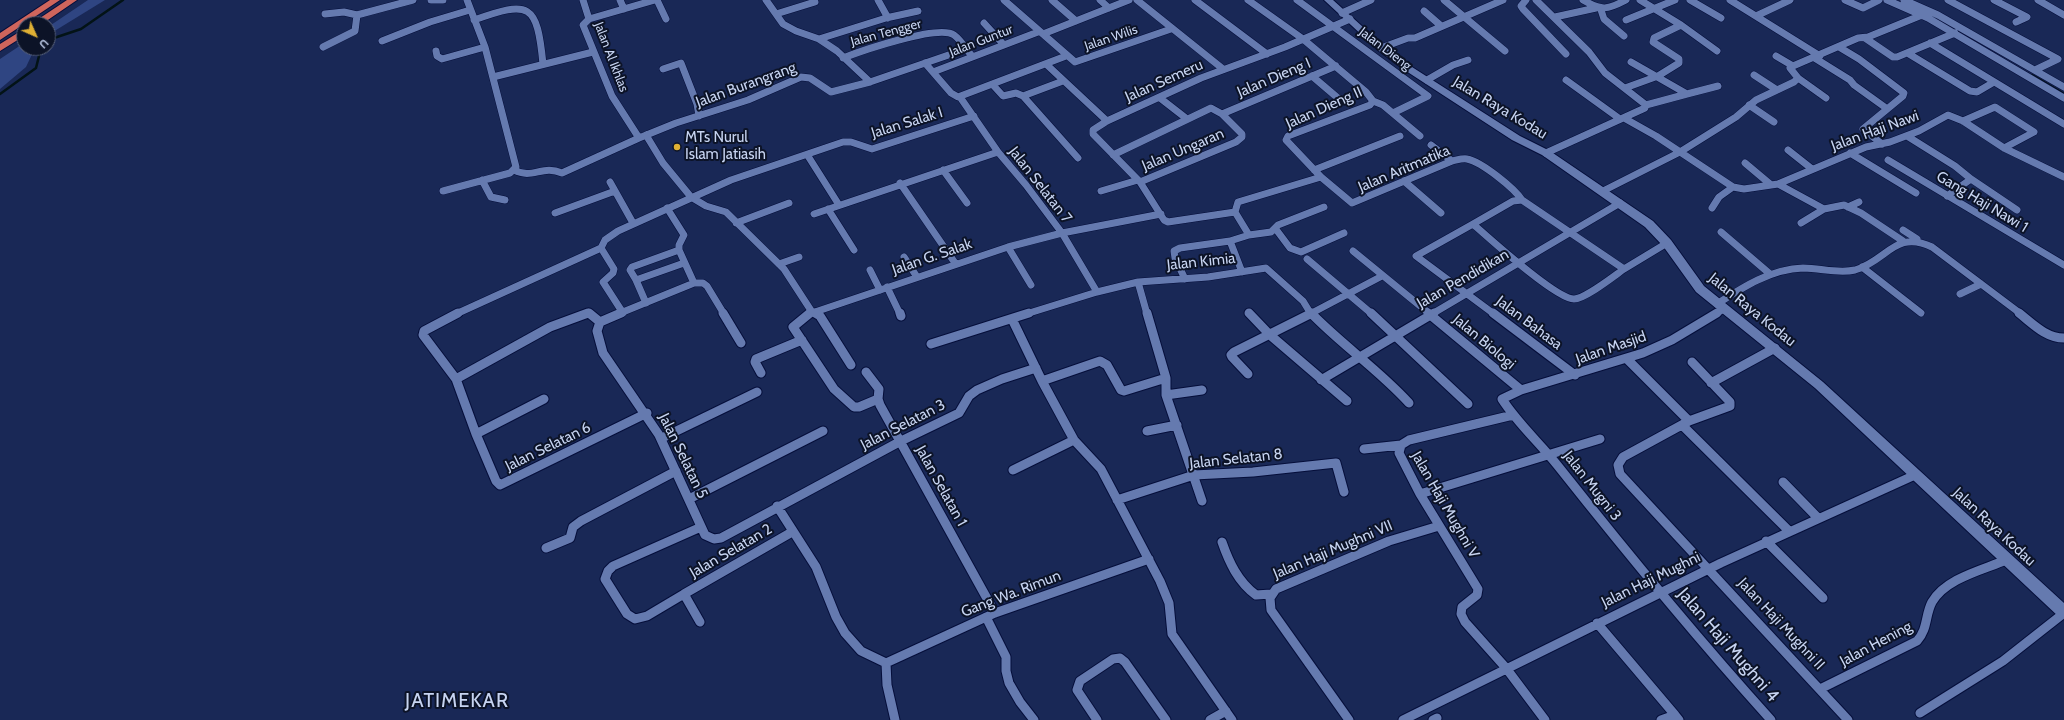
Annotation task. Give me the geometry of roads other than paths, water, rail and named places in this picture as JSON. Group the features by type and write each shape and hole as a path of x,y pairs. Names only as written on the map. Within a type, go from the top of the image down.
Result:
{"highway":[{"path":"0,37 56,0"},
{"path":"48,16 72,0"},
{"path":"0,48 16,37"}],"street":[{"path":"325,14 344,12 357,15 414,0"},
{"path":"432,0 443,0"},
{"path":"443,191 514,170 516,167 485,48 467,0"},
{"path":"583,0 589,19"},
{"path":"620,0 624,9"},
{"path":"656,0 666,19"},
{"name":"Jalan Al Ikhlas","path":"656,0 589,19 584,21 583,25 612,96 691,197"},
{"path":"766,0 788,28 819,39 837,51 870,82"},
{"path":"878,0 888,18"},
{"name":"Jalan Wilis","path":"1004,0 1066,56 1075,62 1079,62 1171,28"},
{"path":"1052,0 1076,21"},
{"path":"1100,0 1109,8"},
{"name":"Jalan Guntur","path":"933,72 972,56 1076,21 1129,0"},
{"path":"1137,0 1223,69"},
{"path":"1195,0 1267,54"},
{"name":"Jalan Dieng II","path":"1248,0 1303,39 1366,92 1373,101 1370,105 1287,137 1287,142 1314,170 1352,203"},
{"name":"Jalan Dieng","path":"1297,0 1428,96 1392,113"},
{"name":"Jalan Raya Kodau","path":"1328,0 1381,48 1516,138 1546,153 1620,202 1648,224 1667,244 1691,278 1720,306 1820,385 2064,613"},
{"name":"Jalan Semeru","path":"1161,214 1139,181 1093,134 1093,130 1107,121 1223,69 1267,54 1334,26 1346,16 1371,0"},
{"path":"1444,0 1505,51"},
{"path":"1381,48 1408,38 1415,38 1440,25 1503,0"},
{"path":"1526,0 1521,6 1523,10 1566,54"},
{"path":"1536,0 1589,52 1605,74 1646,105"},
{"path":"1583,0 1598,9 1604,19 1624,36"},
{"path":"1555,17 1610,8 1626,0"},
{"path":"1640,0 1681,24 1717,51"},
{"path":"1626,20 1675,0"},
{"path":"1690,0 1721,18"},
{"path":"1730,0 1817,56 1886,108"},
{"path":"1756,16 1790,0"},
{"path":"1845,0 1858,10 1879,0"},
{"path":"1887,0 1931,16 1955,34 2064,98"},
{"path":"1904,0 2064,87"},
{"path":"1948,0 2058,59 2057,61 2035,70"},
{"path":"1994,0 2027,17 2016,22"},
{"path":"2038,0 2064,15"},
{"path":"776,14 814,2"},
{"path":"474,20 504,10 526,8 532,13 541,42 543,64"},
{"path":"382,41 430,22 470,10"},
{"path":"819,39 888,18 918,11"},
{"path":"1424,11 1440,25"},
{"path":"322,47 355,31 357,15"},
{"path":"1826,98 1798,78 1790,68 1858,38 1865,38 1931,16"},
{"path":"984,23 1004,45"},
{"path":"1625,88 1658,76 1680,63 1679,59 1654,42 1654,38 1681,24"},
{"name":"Jalan Tengger","path":"843,58 929,34 953,34 972,56"},
{"path":"1865,38 1895,58 1909,54 1930,43 1955,34"},
{"path":"1930,43 2063,122"},
{"path":"1839,47 1904,93 1903,96 1886,108 1863,129 1882,144"},
{"path":"436,51 437,56 442,59 485,48"},
{"name":"Jalan Burangrang","path":"514,170 520,174 527,175 554,169 562,172 642,136 748,100 801,77 810,77 831,92 870,82 966,49"},
{"path":"493,77 593,52"},
{"path":"1909,54 1970,91 1977,92 1994,82"},
{"path":"960,97 1066,56"},
{"path":"1776,56 1793,66"},
{"path":"1427,80 1453,65 1468,60"},
{"path":"1631,62 1658,76 1687,94"},
{"path":"664,69 681,63 697,104 699,116"},
{"name":"Jalan Selatan 7","path":"925,63 955,97 960,97 998,152 1026,185 1062,233 1097,292"},
{"path":"1046,64 1107,121"},
{"name":"Jalan Dieng I","path":"1222,114 1336,66"},
{"path":"1754,75 1777,90"},
{"path":"1312,76 1339,99"},
{"path":"1603,191 1680,152 1736,117 1749,105 1794,82 1798,78"},
{"path":"1566,80 1622,118 1680,152 1733,188 1742,190 1770,184 1778,184 1824,209"},
{"path":"1023,96 1063,81"},
{"path":"993,85 1003,96 1016,93 1023,96 1078,158"},
{"path":"1546,153 1645,108 1646,105 1718,86"},
{"path":"1160,98 1187,119"},
{"path":"1373,101 1392,113 1420,136"},
{"path":"1749,105 1774,122"},
{"path":"1963,121 1995,107 2034,132 2004,148"},
{"path":"1113,155 1210,108 1222,114"},
{"name":"Jalan Ungaran","path":"1101,191 1139,181 1236,142 1242,138 1242,134 1222,114"},
{"name":"Jalan Haji Nawi","path":"1778,184 1866,147 1882,144 1907,136 1919,131 1946,115 1963,121 2004,148 2064,177"},
{"name":"Jalan Salak I","path":"601,248 604,240 610,235 633,223 731,180 808,156 849,141 872,149 974,116"},
{"path":"1314,170 1400,136"},
{"path":"1907,136 1955,166 2016,210"},
{"path":"1431,145 1452,161"},
{"path":"1788,150 1812,169"},
{"path":"814,214 900,183 998,152"},
{"path":"1850,153 1916,193"},
{"path":"808,156 839,205"},
{"name":"Jalan Aritmatika","path":"1352,203 1452,161 1467,159 1471,160 1508,186 1520,195 1522,200 1624,269"},
{"name":"Gang Haji Nawi 1","path":"1888,160 2064,265"},
{"path":"1745,163 1770,184"},
{"path":"943,170 967,203"},
{"path":"1249,235 1235,212 1238,202 1321,177"},
{"path":"1947,196 1971,179"},
{"path":"482,180 491,197 505,200"},
{"path":"1404,180 1441,213"},
{"path":"610,182 633,223"},
{"path":"900,183 955,263"},
{"path":"1712,208 1718,197 1733,188"},
{"path":"555,213 615,191"},
{"path":"691,197 706,206 726,212 779,264 812,312 820,316 850,364"},
{"path":"1467,292 1416,256 1513,201 1522,200"},
{"name":"Jalan Pendidikan","path":"1321,380 1360,358 1429,314 1518,264 1620,202"},
{"path":"1848,207 1859,202"},
{"path":"736,223 789,203"},
{"path":"1802,223 1824,209 1838,205 1861,212 1903,241"},
{"path":"1185,278 1175,258 1174,251 1180,248 1230,241 1249,235 1266,234 1286,222 1324,207"},
{"path":"667,208 684,235 679,245 679,250 694,283"},
{"path":"828,209 854,250"},
{"path":"1161,214 1164,220 1174,222 1235,212"},
{"name":"Jalan G. Salak","path":"802,340 794,326 812,312 884,289 955,263 1008,247 1062,233 1161,214"},
{"path":"1473,224 1518,264 1565,296 1574,299 1583,296 1624,269 1667,244"},
{"path":"1275,228 1290,248 1301,252 1344,233"},
{"path":"1903,230 1932,247 2048,335 2054,338 2064,338"},
{"path":"1721,232 1770,274"},
{"path":"1230,241 1242,272"},
{"path":"1920,241 1903,241 1862,267 1921,313"},
{"path":"1008,247 1031,285"},
{"path":"601,248 614,269 612,276 604,280 604,285 623,313"},
{"name":"Jalan Selatan 6","path":"601,248 424,331 423,335 456,379 465,400 476,434 496,481 500,484 507,483 647,413"},
{"path":"646,303 630,270 632,267 679,250"},
{"name":"Jalan Biologi","path":"1353,251 1521,390"},
{"path":"779,264 800,257"},
{"path":"904,257 917,277"},
{"path":"1307,259 1347,295 1396,335 1468,404"},
{"path":"636,280 684,262"},
{"name":"Jalan Masjid","path":"1502,399 1503,397 1521,390 1627,359 1672,340 1760,277 1795,268 1834,272 1862,267"},
{"name":"Jalan Kimia","path":"1138,282 1242,272 1266,268 1302,301 1311,314"},
{"path":"870,270 901,316"},
{"path":"1248,374 1231,355 1234,352 1311,314 1382,276"},
{"path":"931,344 1097,292 1138,282 1166,378 1166,394 1202,501"},
{"path":"456,379 564,321 589,313 600,322 694,283 703,283 707,286 741,343"},
{"path":"1960,294 1981,284"},
{"name":"Jalan Bahasa","path":"1467,292 1575,375"},
{"path":"1249,314 1270,335 1347,401"},
{"path":"1311,314 1360,358 1390,382 1409,403"},
{"path":"1012,319 1042,381 1074,440 1101,469 1149,559 1166,595 1172,634 1232,720"},
{"name":"Jalan Selatan 5","path":"600,322 598,325 598,336 604,356 647,413 662,438 705,535 709,538 721,538 777,506"},
{"path":"761,373 754,362 756,359 802,340 834,389 854,407 859,407 878,399"},
{"path":"1711,383 1775,348"},
{"path":"1627,359 1788,530"},
{"path":"1042,381 1100,361 1107,365 1121,390 1166,378"},
{"path":"1686,423 1730,406 1730,402 1692,362"},
{"name":"Jalan Selatan 3","path":"777,506 901,441 959,413 963,409 966,399 978,390 1036,368"},
{"name":"Jalan Selatan 1","path":"866,372 879,389 878,399 995,613"},
{"path":"1166,394 1202,390"},
{"path":"662,438 757,392"},
{"path":"476,434 544,399"},
{"name":"Jalan Mugni 3","path":"1502,399 1513,415 1550,455 1590,508 1659,591"},
{"name":"Jalan Haji Mughni V","path":"1513,415 1417,438 1401,445 1400,458 1439,526 1478,589 1477,595 1462,607 1461,614 1465,622 1506,668 1545,720"},
{"name":"Jalan Haji Mughni II","path":"1686,423 1623,457 1618,461 1617,467 1620,474 1848,720"},
{"path":"1147,431 1177,426"},
{"path":"689,499 823,431"},
{"path":"1420,494 1600,439"},
{"path":"1012,470 1074,440"},
{"path":"1364,449 1401,445"},
{"name":"Jalan Selatan 8","path":"1117,500 1194,475 1253,472 1336,462 1344,492"},
{"path":"546,548 570,538 573,527 581,521 676,471"},
{"name":"Jalan Haji Mughni","path":"1403,720 1659,591 1766,542 1788,530 1915,475"},
{"path":"1783,482 1817,517"},
{"path":"777,506 792,532 816,567 836,617 845,633 860,652 886,663 887,685 895,720"},
{"name":"Jalan Haji Mughni VII","path":"1349,720 1271,610 1268,600 1276,589 1389,541 1439,526"},
{"name":"Jalan Selatan 2","path":"701,527 613,566 608,571 605,579 627,614 635,619 647,616 792,532"},
{"path":"1222,542 1225,552 1245,586 1256,594 1271,594"},
{"path":"1766,542 1823,598"},
{"name":"Gang Wa. Rimun","path":"886,663 995,613 1149,559"},
{"name":"Jalan Hening","path":"1820,689 1917,642 1926,630 1932,603 1942,591 2006,560"},
{"name":"Jalan Haji Mughni 4","path":"1659,591 1771,720"},
{"path":"684,594 700,622"},
{"path":"1920,713 2003,661 2064,613"},
{"path":"986,617 1006,657 1006,671 1009,683 1020,702 1034,720"},
{"path":"1597,623 1677,718"},
{"path":"1097,720 1077,690 1077,686 1080,681 1113,659 1120,658 1125,662 1166,720"},
{"path":"1210,720 1226,711"},
{"path":"1661,720 1677,718"}],"waterway":[{"path":"56,37 81,29 123,0"},
{"path":"0,94 36,68 39,56"},
{"path":"2032,75 2064,94"}],"place":[{"name":"MTs Nurul Islam Jatiasih","path":"677,147"}],"district":[{"name":"JATIMEKAR","path":"457,701"}]}
